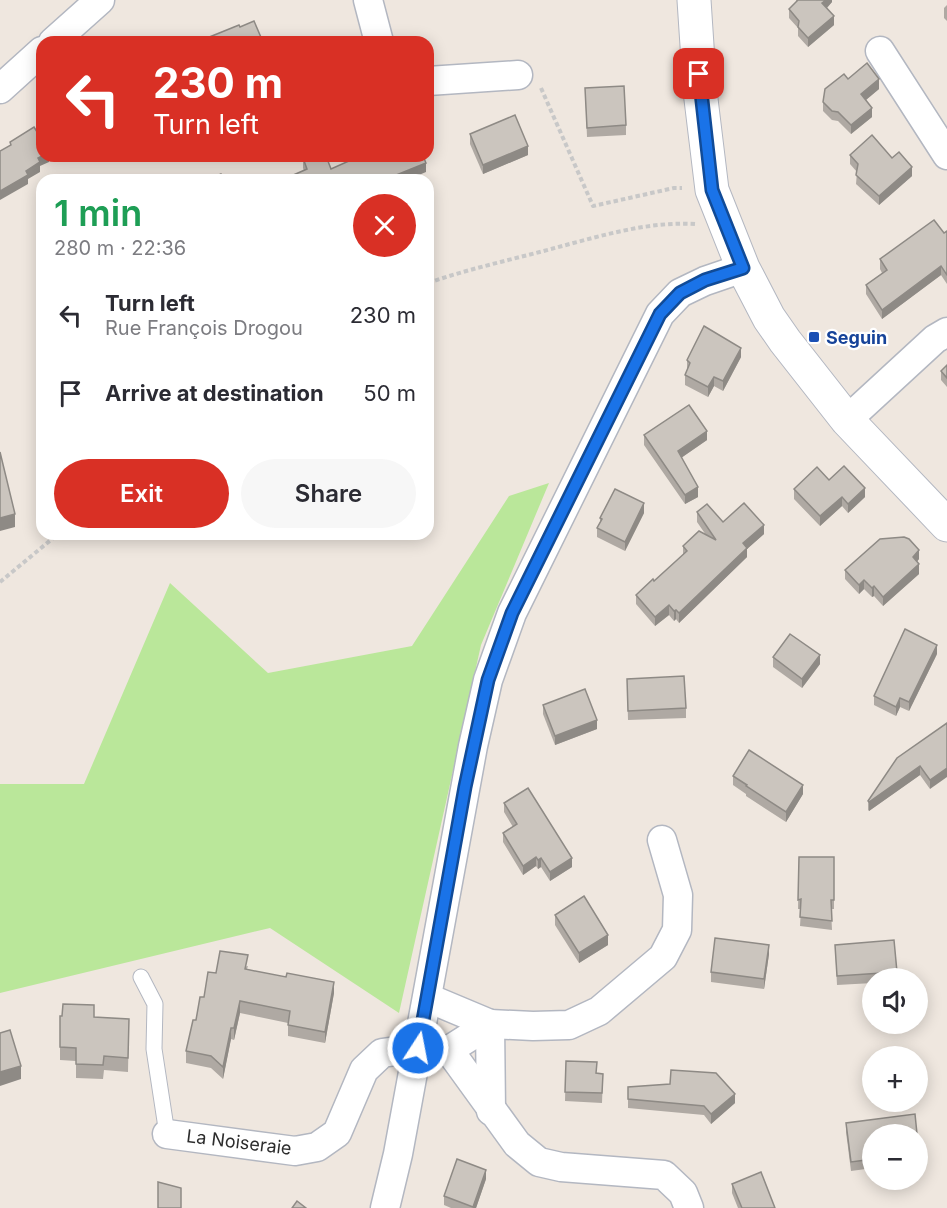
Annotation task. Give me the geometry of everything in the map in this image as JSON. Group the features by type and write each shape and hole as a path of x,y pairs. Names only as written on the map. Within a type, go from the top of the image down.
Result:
{"street":[{"path":"60,36 100,0"},
{"path":"368,0 377,36"},
{"path":"694,0 700,91 712,190 743,268 785,341 847,420 947,525"},
{"path":"880,51 947,155"},
{"path":"0,89 36,56"},
{"path":"434,81 518,75"},
{"path":"385,1208 398,1154 428,999 473,746 488,680 512,613 660,314 680,293 705,280 743,268"},
{"path":"847,420 935,339 947,332"},
{"path":"428,999 490,1024 533,1026 569,1024 599,1011 663,957 677,930 678,895 662,840"},
{"path":"490,1024 449,1050 517,1144 539,1162 561,1167 664,1175 683,1193 689,1208"},
{"path":"490,1024 491,1111"},
{"name":"La Noiseraie","path":"167,1134 295,1150 317,1147 337,1133 364,1070 382,1053 418,1048 449,1050"}],"lane":[{"name":"La Noiseraie","path":"141,977 155,1004 154,1049 167,1134"}],"path":[{"path":"518,75 536,76 593,206 674,188 712,190"},
{"path":"434,281 453,274 629,231 673,223 725,227"},
{"path":"0,582 51,540"}],"green space":[{"path":"549,483 481,645 399,1013 270,928 0,993 0,784 84,784 170,583 268,673 412,646 509,496"}],"building":[{"path":"798,0 826,0 822,3 834,16 808,38 798,27 799,21 789,9"},
{"path":"254,21 260,36 212,36 239,25 240,27"},
{"path":"867,63 879,79 861,94 872,108 851,125 823,102 825,89 844,74 848,79"},
{"path":"624,86 626,125 587,128 585,88"},
{"path":"515,115 528,146 483,165 470,134"},
{"path":"34,127 36,130 36,162 40,162 26,171 28,175 0,191 0,151 11,145 10,142"},
{"path":"872,135 892,158 899,152 912,167 879,196 856,175 858,164 850,155"},
{"path":"304,162 328,162 331,169 347,162 426,163 399,174 296,174 307,169"},
{"path":"934,220 944,233 947,231 947,275 941,266 882,310 866,285 887,270 880,259"},
{"path":"704,326 741,348 723,381 714,377 708,387 685,375 690,363 687,360"},
{"path":"947,365 947,378 941,371"},
{"path":"689,405 707,431 678,451 698,487 685,495 644,435"},
{"path":"0,452 15,514 0,518"},
{"path":"844,466 865,488 848,504 842,497 820,516 794,489 817,467 829,480"},
{"path":"615,489 644,503 625,542 597,528"},
{"path":"744,503 764,525 743,543 747,548 679,613 669,605 655,617 636,595 687,551 683,546 699,531 716,540 697,512 707,504 723,522"},
{"path":"904,537 919,550 913,557 919,564 883,597 874,586 872,588 864,580 859,585 845,570 880,539"},
{"path":"905,629 937,645 909,702 900,698 896,707 874,696"},
{"path":"790,634 820,655 802,679 773,657"},
{"path":"684,676 686,708 628,711 627,679"},
{"path":"585,689 597,720 555,736 543,705"},
{"path":"947,723 947,768 930,780 920,766 868,801 897,758"},
{"path":"749,750 803,785 786,812 733,776"},
{"path":"528,788 572,858 550,872 541,858 538,860 536,857 523,866 503,833 517,824 504,803"},
{"path":"799,857 834,857 832,921 800,917"},
{"path":"584,896 608,935 579,953 555,915"},
{"path":"715,938 769,945 764,979 711,972"},
{"path":"894,940 897,968 862,968 862,974 837,976 835,945"},
{"path":"220,951 248,955 245,969 286,977 287,973 334,982 325,1032 288,1025 290,1011 240,1001 234,1028 231,1028 223,1067 211,1056 186,1051 193,1020 196,1020 200,997 204,997 208,972 216,973"},
{"path":"63,1004 94,1005 94,1017 129,1019 128,1058 104,1056 103,1065 76,1064 76,1048 60,1047 60,1016 62,1016"},
{"path":"10,1030 21,1066 0,1072 0,1033"},
{"path":"566,1061 597,1062 596,1073 603,1074 602,1093 565,1092"},
{"path":"671,1070 716,1073 735,1094 711,1114 704,1106 628,1099 628,1087 670,1084"},
{"path":"915,1114 916,1124 862,1124 862,1160 851,1162 846,1123"},
{"path":"457,1159 486,1170 473,1207 444,1196"},
{"path":"761,1172 775,1208 742,1208 732,1184"},
{"path":"158,1182 181,1188 181,1208 158,1208"},
{"path":"297,1201 306,1208 292,1208"}],"place":[{"name":"Seguin","path":"814,337"}],"route":[{"path":"418,1048 473,746 488,680 512,613 660,314 680,293 705,280 743,268 712,190 699,74"}]}
